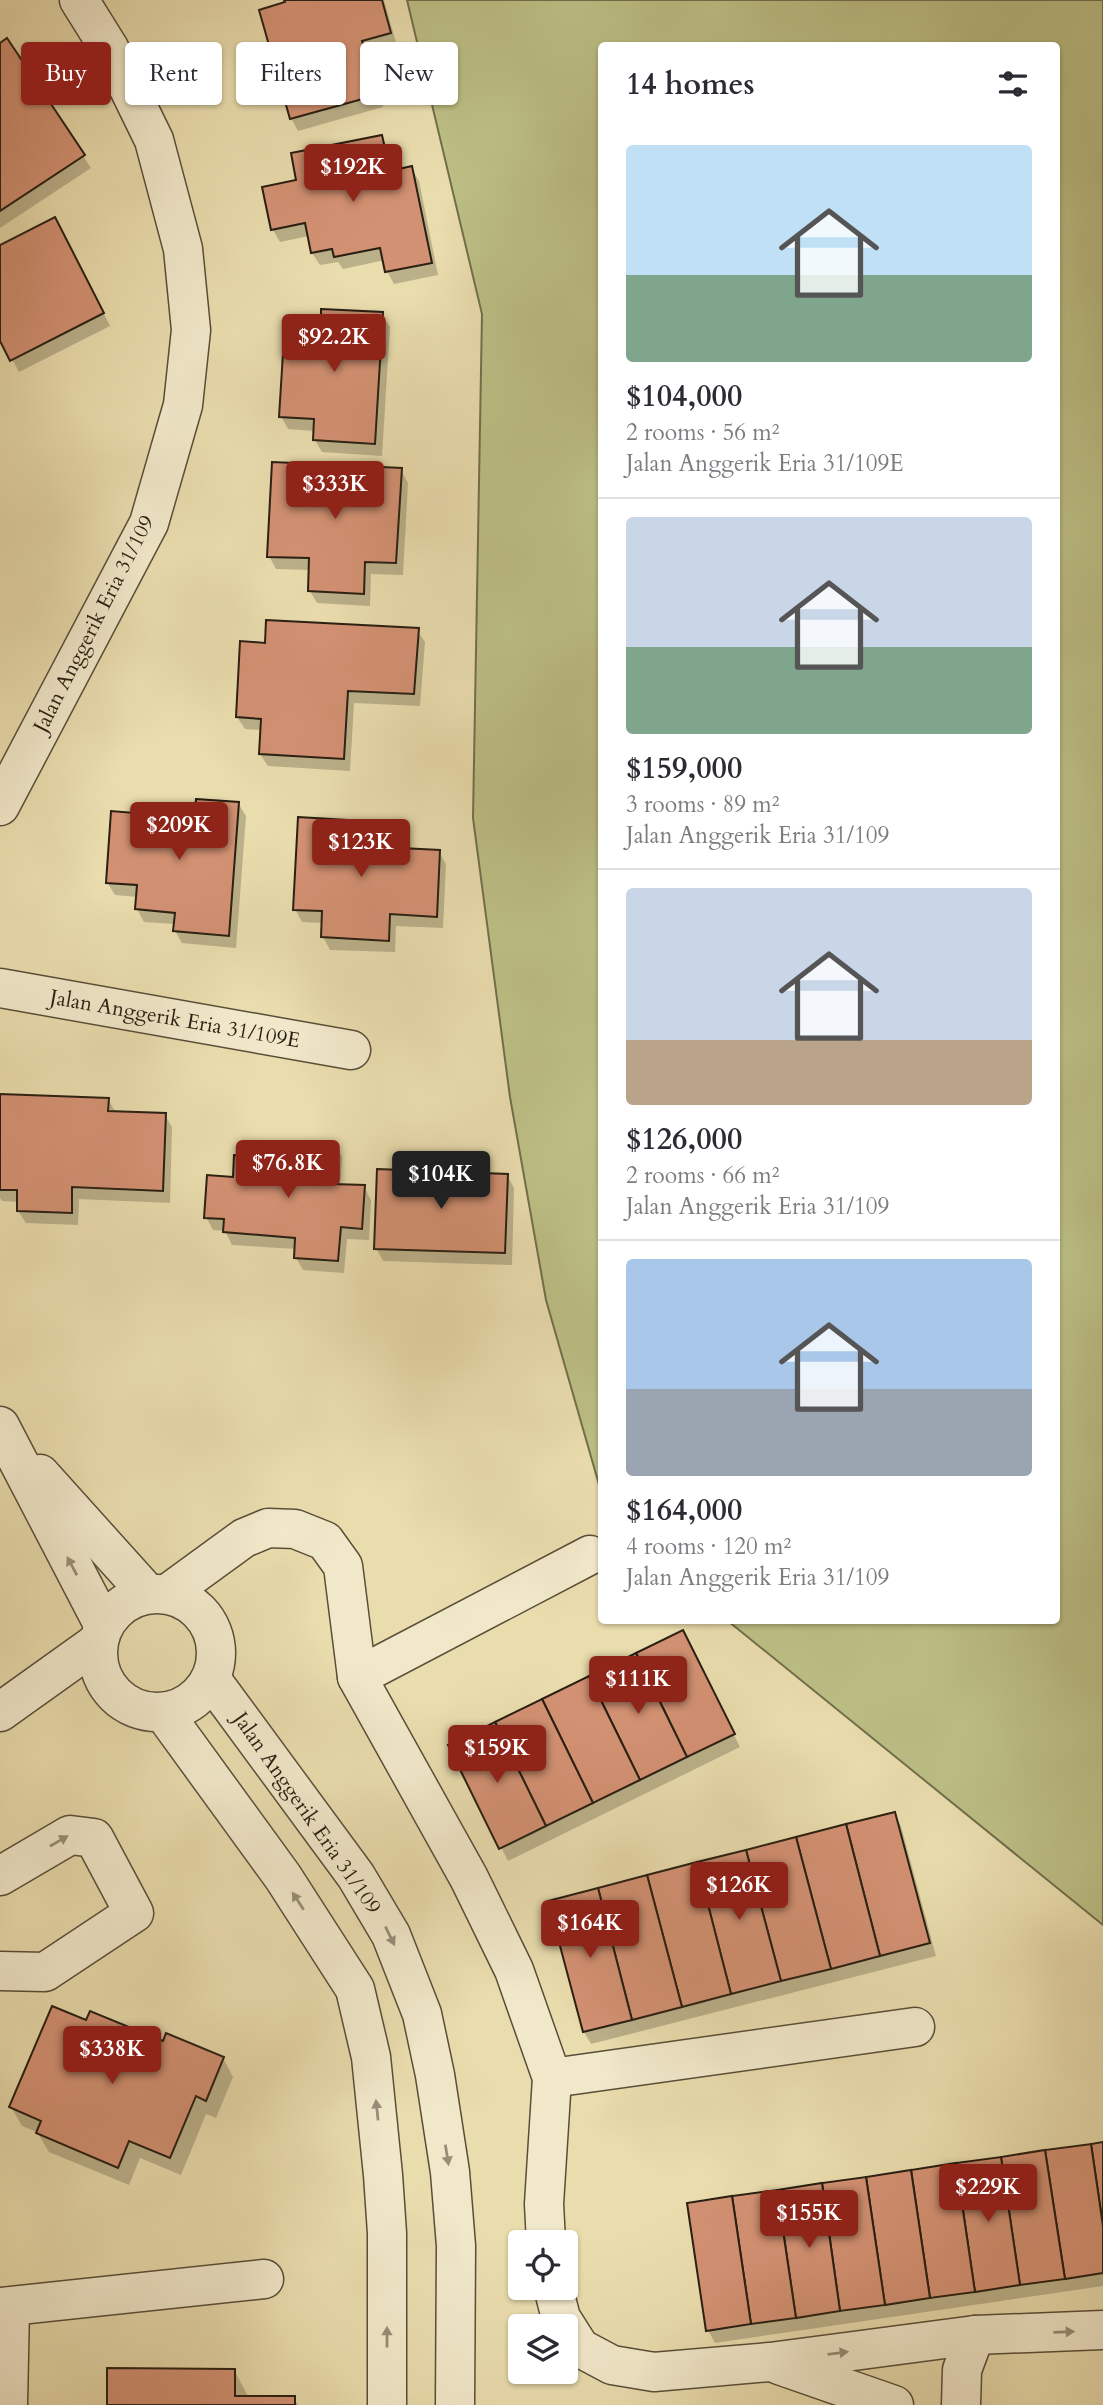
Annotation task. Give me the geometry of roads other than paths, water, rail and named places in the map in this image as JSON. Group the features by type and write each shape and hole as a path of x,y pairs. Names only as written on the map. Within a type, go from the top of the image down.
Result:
{"street":[{"name":"Jalan Anggerik Eria 31/109","path":"0,806 149,523 183,405 191,330 183,249 154,140 109,48 79,0"},
{"name":"Jalan Anggerik Eria 31/109E","path":"0,988 351,1050"},
{"path":"0,1429 157,1594 184,1600 200,1611 211,1626 216,1643 217,1662 211,1679 192,1702 163,1713 144,1712 113,1694 103,1679 97,1661 101,1634 0,1429"},
{"path":"0,1712 101,1634 120,1608 129,1601 157,1594 243,1538 268,1528 295,1529 325,1541 343,1566 357,1677 469,1878 503,1947 514,1970 552,2078 544,2204 546,2230"},
{"path":"357,1677 590,1555"},
{"name":"Jalan Anggerik Eria 31/109","path":"211,1679 356,1876 391,1935 422,2014 435,2075 450,2172 456,2246 455,2405"},
{"path":"163,1713 283,1877 355,1989 371,2057 383,2175 387,2233 387,2405"},
{"path":"0,1876 70,1835 94,1838 134,1913 45,1972 0,1971"},
{"path":"552,2078 915,2027"},
{"path":"8,2405 5,2307 264,2279"},
{"path":"556,2300 561,2318 580,2348 612,2365 654,2372 770,2362 975,2335 1103,2330"},
{"path":"961,2405 962,2370 975,2335"},
{"path":"770,2362 894,2405"}]}
